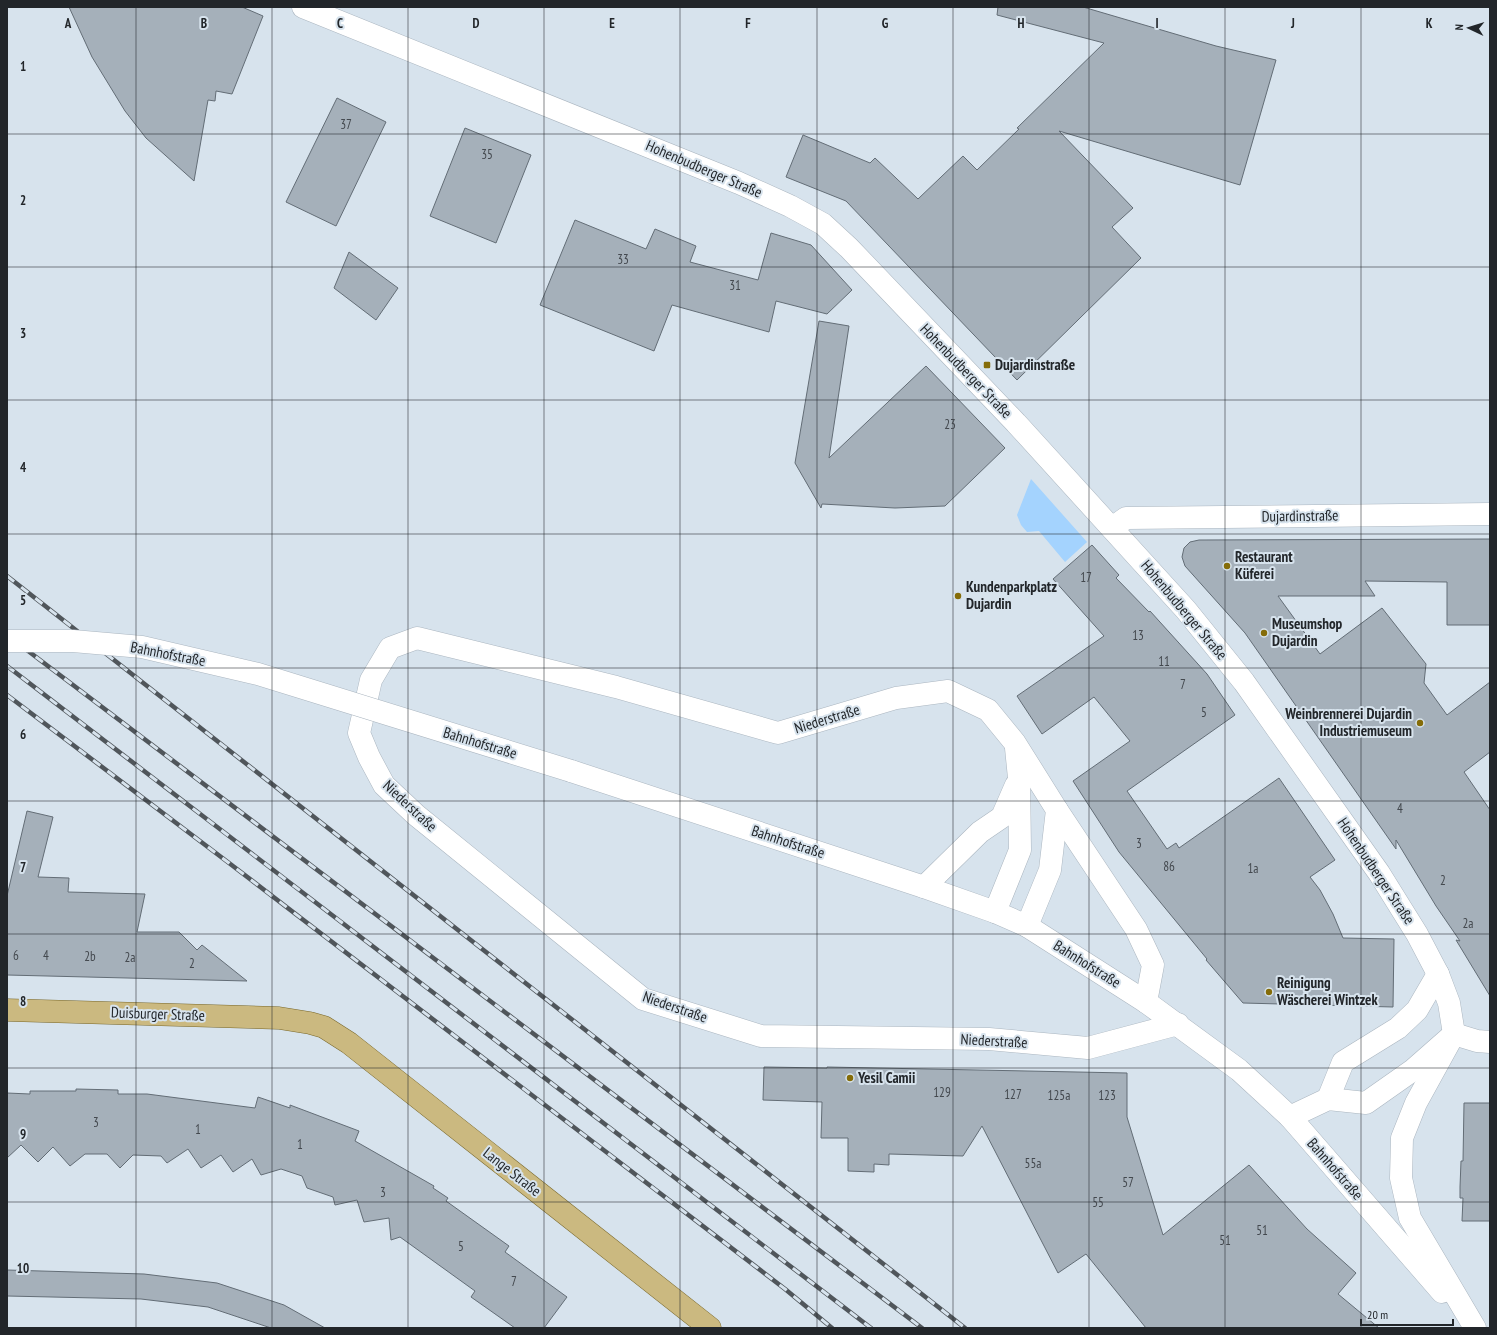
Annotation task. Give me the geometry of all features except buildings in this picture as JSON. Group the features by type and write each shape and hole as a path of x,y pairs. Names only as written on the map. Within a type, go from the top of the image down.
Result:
{"main road":[{"name":"Duisburger Straße","path":"7,1010 279,1018 310,1023"},
{"name":"Lange Straße","path":"310,1023 324,1027 349,1043 710,1328"}],"street":[{"name":"Hohenbudberger Straße","path":"303,7 738,183 790,206 823,224 978,382 1186,610 1244,682 1379,873 1417,934 1438,974 1449,1003 1454,1034"},
{"name":"Dujardinstraße","path":"1112,528 1126,518 1490,514"},
{"name":"Niederstraße","path":"1146,1002 1153,965 1136,929 1057,810 1015,743 988,710 948,691 896,698 778,734 616,687 417,638 390,648 371,680 359,733 369,758 384,785 416,815 643,999 761,1036 989,1039 1088,1048 1178,1024"},
{"name":"Bahnhofstraße","path":"7,641 73,641 142,647 258,674 571,771 924,887 995,912 1027,926 1146,1002 1178,1024 1238,1070 1290,1117 1474,1328"},
{"path":"995,912 1020,850 1019,778 1015,743"},
{"path":"924,887 980,832 1002,817 1019,778"},
{"path":"1027,926 1050,870 1057,810"},
{"path":"1328,1099 1343,1062 1398,1028 1416,1010 1438,974"},
{"path":"1454,1034 1477,1041 1490,1042"},
{"path":"1290,1117 1328,1099 1366,1103 1413,1070 1454,1034"},
{"path":"1454,1034 1416,1103 1402,1138 1401,1178 1410,1218 1474,1328"},
{"name":"Bahnhofstraße","path":"1442,1292 1461,1328"}],"shaded area":[{"path":"1031,479 1087,542 1065,562 1039,531 1027,532 1021,525 1017,515"}],"railway":[{"path":"7,576 965,1328"},
{"path":"7,635 922,1328"},
{"path":"7,666 871,1328"},
{"path":"7,695 785,1289 832,1328"}],"place":[{"name":"Dujardinstraße","path":"987,365"},
{"name":"Restaurant Küferei","path":"1227,566"},
{"name":"Kundenparkplatz Dujardin","path":"958,596"},
{"name":"Museumshop Dujardin","path":"1264,633"},
{"name":"Weinbrennerei Dujardin Industriemuseum","path":"1420,723"},
{"name":"Reinigung Wäscherei Wintzek","path":"1269,992"},
{"name":"Yesil Camii","path":"850,1078"}]}
